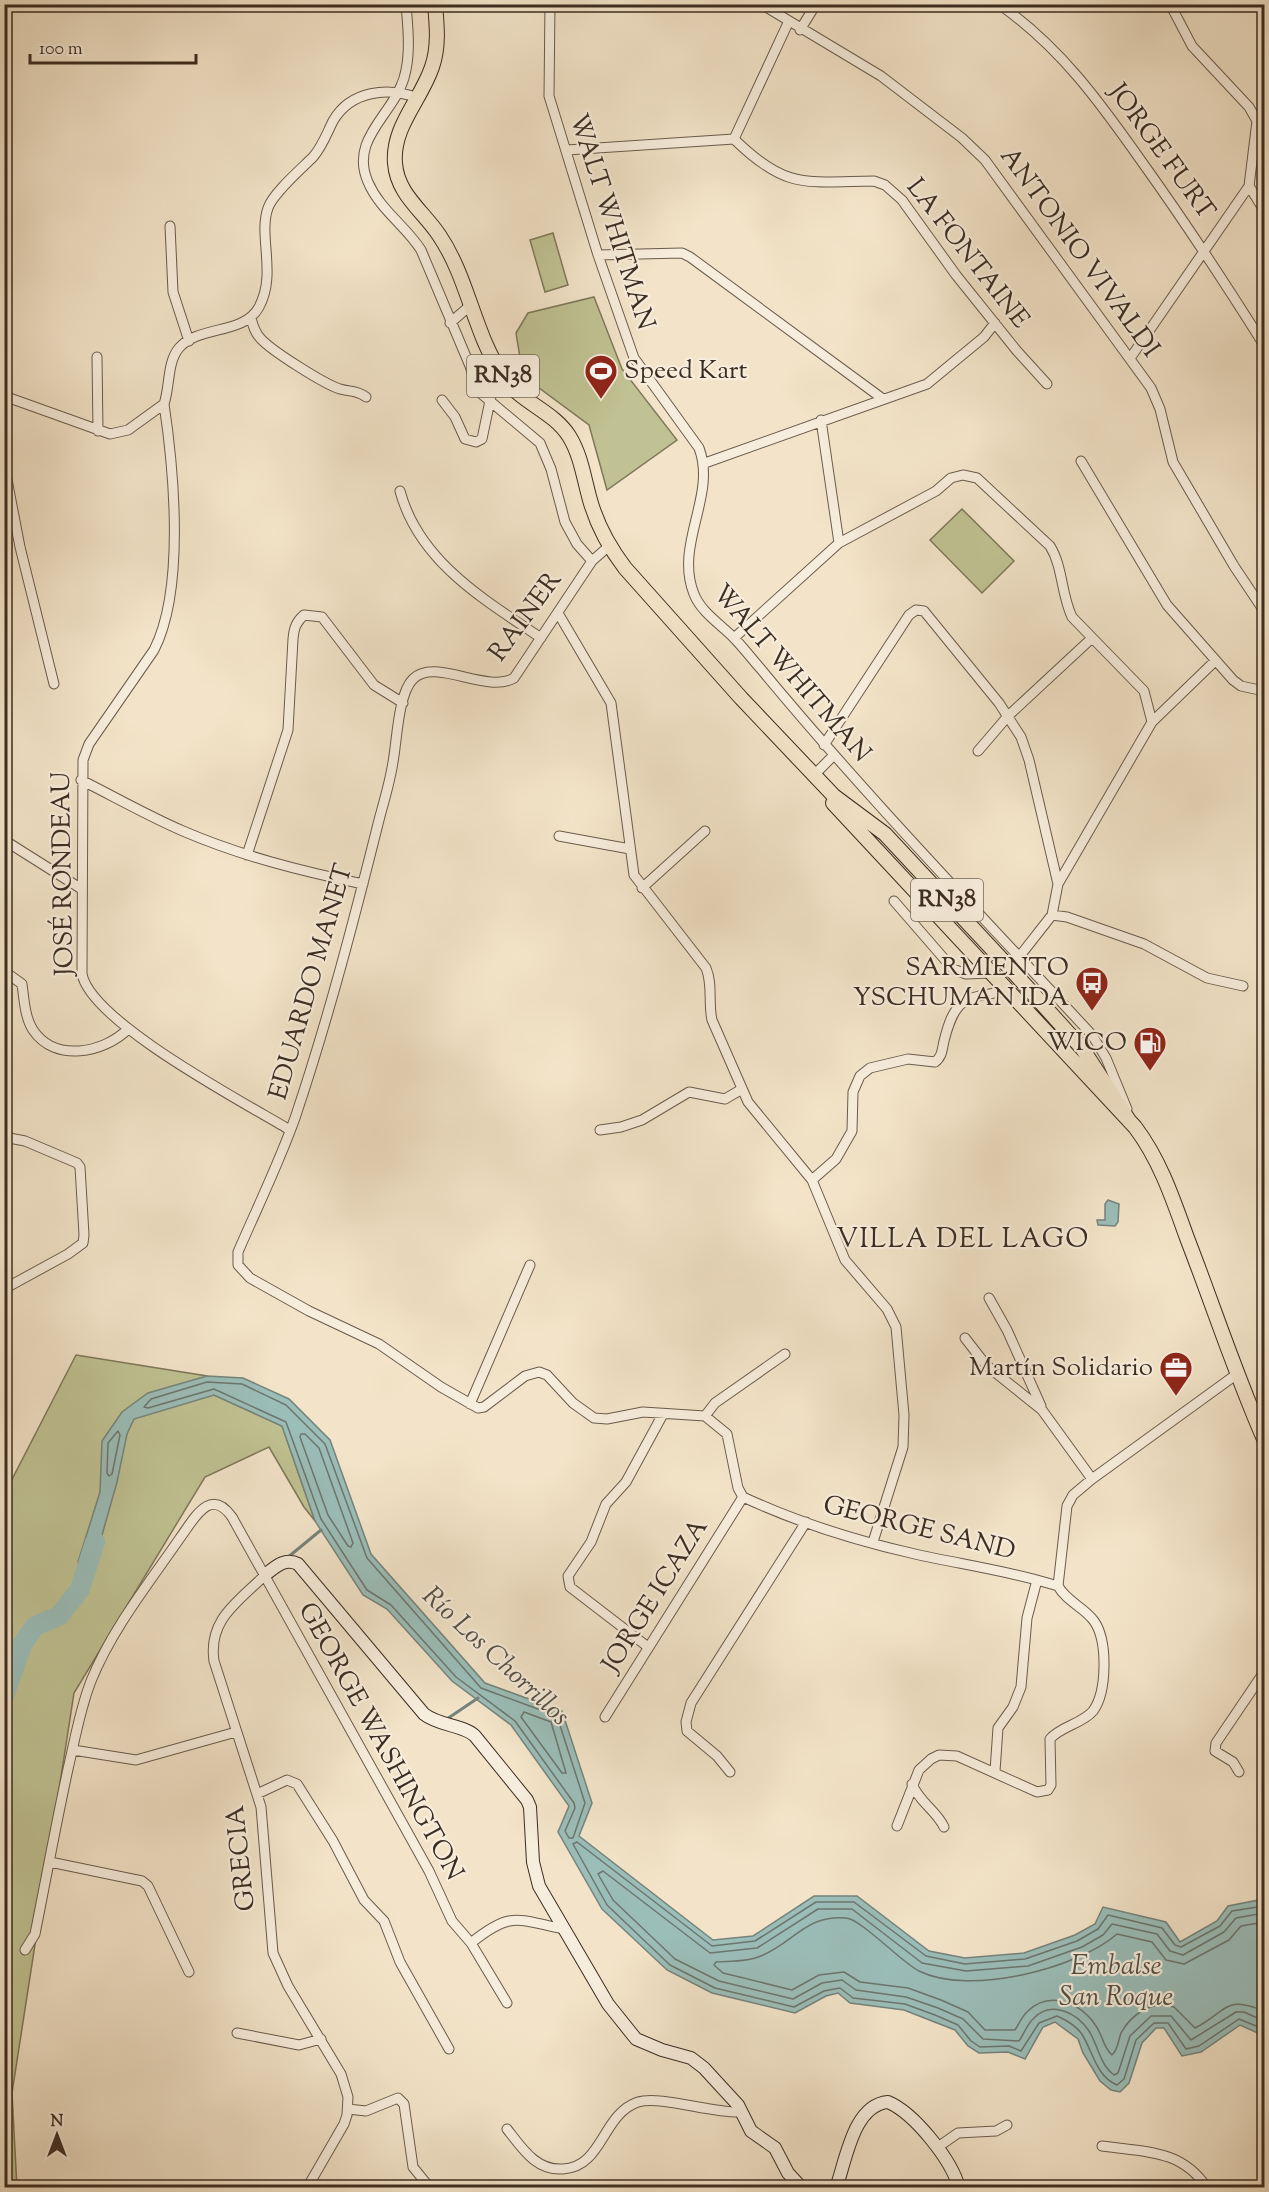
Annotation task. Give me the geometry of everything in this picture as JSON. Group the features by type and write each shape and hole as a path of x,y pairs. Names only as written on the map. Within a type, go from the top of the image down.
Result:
{"main road":[{"name":"RN38","path":"435,4 435,56 418,98 396,141 394,161 398,179 412,203 440,236 472,304 497,366 511,386 555,419 568,434 577,454 595,518 609,546 648,595 741,698 843,804 885,834 1008,966 1082,1048 1132,1125"},
{"name":"RN38","path":"741,698 780,746 1149,1146 1166,1182 1237,1374 1264,1438"},
{"path":"896,873 918,888 988,964 997,968 1008,966"},
{"path":"1006,991 1002,980 1008,966"}],"street":[{"path":"406,4 408,53 404,79 367,141 363,164 367,180 381,207 414,239 421,250 470,366 478,391 540,444 551,469 565,522 577,544 592,561"},
{"name":"WALT WHITMAN","path":"550,4 549,96 598,255 634,358 699,448 705,463 704,480 689,541 688,579 695,597 734,638 833,756 1098,1043 1132,1125"},
{"name":"ANTONIO VIVALDI","path":"761,4 788,23 864,65 976,149 1131,357 1157,401 1173,462 1264,611"},
{"path":"800,30 816,4"},
{"name":"JORGE FURT","path":"999,4 1032,29 1086,83 1205,250 1264,345"},
{"path":"1131,357 1249,186 1261,120 1192,46 1170,4"},
{"path":"567,150 734,139 788,23"},
{"path":"170,226 173,292 189,341 251,318 262,301 267,277 266,219 269,205 318,151 341,111 373,93 398,91 418,98"},
{"name":"LA FONTAINE","path":"734,139 758,162 798,182 874,181 885,185 902,200 956,275 1047,384"},
{"path":"1249,186 1264,210"},
{"path":"598,255 682,254 690,257 883,399"},
{"path":"450,323 472,304"},
{"path":"251,318 255,330 270,347 329,384 360,392 366,397"},
{"path":"705,463 927,384 984,337 995,323"},
{"name":"JOSÉ RONDEAU","path":"128,1029 98,1004 87,988 82,974 80,888 82,760 89,744 154,650 168,615 172,587 173,474 164,405 174,356 180,346 189,341"},
{"path":"97,357 98,431"},
{"path":"442,400 469,441 482,440 497,366"},
{"path":"4,396 98,431 119,433 164,405"},
{"path":"821,420 839,543"},
{"path":"1081,461 1167,605 1215,661 1241,686 1264,691"},
{"path":"5,468 21,547 54,684"},
{"path":"734,638 839,543 936,491 951,478 977,477 986,483 1050,546 1056,555 1065,603 1072,617 1144,691 1152,722"},
{"path":"400,491 414,524 442,563 473,592 542,638"},
{"name":"RAINER","path":"403,703 414,678 426,672 490,682 514,678 592,561 609,546"},
{"path":"824,745 909,615 916,610 924,611 1008,716 1021,737 1029,760 1058,884"},
{"path":"558,613 611,704 634,875 706,968 711,982 712,1020 748,1102 812,1180 845,1260 891,1314 898,1335 904,1415 903,1447 873,1542"},
{"path":"247,855 288,730 294,627 304,615 322,617 328,622 374,685 403,703"},
{"path":"978,751 1008,716 1092,638"},
{"path":"1008,966 1019,957 1052,915 1058,884 1152,722 1215,661"},
{"name":"EDUARDO MANET","path":"403,703 393,764 349,943 290,1130 238,1252 238,1265 250,1278 379,1344 470,1404"},
{"path":"815,774 833,756"},
{"path":"81,780 182,831 247,855 301,871 363,884"},
{"path":"642,888 705,831"},
{"path":"559,836 630,849"},
{"path":"4,840 80,888"},
{"path":"894,901 953,969 966,974 990,973"},
{"path":"1052,915 1067,917 1144,944 1207,978 1243,986"},
{"path":"4,971 22,984 32,1029 43,1041 74,1051 93,1049 116,1041 128,1029 290,1130"},
{"path":"812,1180 836,1159 852,1131 853,1092 860,1076 870,1068 908,1059 935,1062 941,1055 949,1024 961,1002 969,998 1006,991"},
{"path":"600,1130 621,1127 642,1120 689,1092 725,1099 742,1089"},
{"path":"4,1137 25,1141 77,1163 80,1167 84,1235 83,1243 68,1254 4,1289"},
{"path":"530,1265 470,1404 478,1408 484,1407 525,1376 539,1372 547,1375 573,1403 594,1418 607,1419 643,1412 705,1416 727,1434 738,1488 743,1497"},
{"path":"989,1298 1007,1330 1042,1410 1092,1479"},
{"path":"965,1338 986,1365 1042,1410"},
{"path":"705,1416 715,1403 785,1354"},
{"path":"897,1826 912,1784 924,1764 948,1754 995,1772 1037,1792 1048,1790 1053,1779 1050,1739 1056,1733 1089,1715 1103,1689 1104,1673 1098,1628 1089,1615 1068,1600 1058,1586 1067,1506 1073,1496 1092,1479 1237,1374"},
{"path":"648,1647 570,1587 568,1576 591,1542 606,1504 626,1482 663,1414"},
{"name":"GEORGE SAND","path":"743,1497 806,1522 873,1542 1058,1586"},
{"name":"JORGE ICAZA","path":"604,1717 743,1497"},
{"name":"GEORGE WASHINGTON","path":"73,1750 78,1721 91,1680 131,1608 200,1510 208,1505 223,1506 232,1517 265,1575 429,1871 452,1921 471,1943 507,2003"},
{"path":"730,1772 717,1756 687,1731 687,1714 691,1703 806,1522"},
{"path":"265,1575 281,1563 298,1564 424,1714 441,1725 471,1732 527,1800 530,1807 534,1871 539,1886 608,2004 630,2033 662,2050 697,2062 742,2112 751,2131 775,2148 788,2173 802,2187"},
{"name":"GRECIA","path":"265,1575 220,1620 213,1637 214,1661 257,1794 263,1820 273,1953 288,1986 321,2039 345,2084 348,2109"},
{"path":"995,1772 998,1728 1013,1707 1021,1687 1027,1618 1037,1580"},
{"path":"1239,1772 1233,1762 1215,1751 1216,1743 1264,1672"},
{"path":"25,1950 35,1934 73,1750 136,1760 236,1732"},
{"path":"257,1794 287,1780 297,1784 333,1841 364,1900 384,1921 400,1962 449,2049"},
{"path":"912,1784 921,1802 937,1816 944,1827"},
{"path":"50,1862 142,1881 148,1886 189,1972"},
{"path":"471,1943 492,1925 513,1919 564,1929"},
{"path":"237,2033 299,2045 321,2039"},
{"path":"308,2187 344,2124 348,2109 366,2111 398,2098 404,2104 413,2167 430,2187"},
{"path":"507,2129 528,2157 540,2165 552,2170 567,2169 580,2167 586,2162 617,2117 625,2109 639,2102 654,2101 724,2113 742,2112"},
{"path":"836,2187 861,2120 868,2111 881,2102 894,2104 938,2147 950,2163 959,2187"},
{"path":"938,2147 958,2133 996,2131 1007,2126"},
{"path":"1102,2146 1177,2159 1189,2165 1207,2187"}],"green space":[{"path":"553,233 568,285 545,292 530,240"},
{"name":"Speed Kart","path":"594,297 622,369 677,440 607,490 589,425 523,376 516,333 528,313"},
{"path":"962,509 1014,561 982,593 930,540"},
{"path":"76,1355 207,1376 214,1395 282,1426 315,1521 304,1507 269,1447 205,1477 74,1693 12,2093 17,2188 4,2187 4,1495"}],"water":[{"path":"1108,1200 1119,1204 1118,1222 1115,1226 1098,1225 1097,1220 1105,1220 1105,1204"},
{"name":"Embalse San Roque","path":"207,1376 243,1378 289,1399 330,1440 371,1554 485,1683 562,1711 592,1803 579,1836 713,1940 753,1936 814,1896 857,1896 929,1951 965,1958 1024,1953 1075,1935 1095,1924 1103,1907 1166,1922 1180,1942 1217,1921 1228,1906 1264,1899 1264,2064 1258,2033 1240,2025 1201,2052 1182,2056 1164,2028 1156,2028 1142,2043 1129,2083 1120,2092 1111,2090 1100,2081 1083,2053 1078,2039 1055,2022 1043,2027 1025,2059 1008,2052 979,2053 968,2046 955,2030 904,2010 850,2003 838,1993 826,1996 795,2013 712,1993 667,1970 602,1909 558,1832 569,1806 511,1725 452,1681 387,1609 363,1595 315,1521 282,1426 214,1395 134,1419 127,1434 117,1482 93,1567 78,1562 100,1492 102,1441 122,1412 148,1393"}],"waterway":[{"path":"287,1558 321,1530"},
{"name":"Río Los Chorrillos","path":"4,1696 22,1645 35,1626 59,1616 80,1589 95,1542"},
{"path":"444,1721 478,1698"}],"place":[{"name":"Speed Kart","path":"601,400"},
{"name":"SARMIENTO YSCHUMAN IDA","path":"1092,1012"},
{"name":"WICO","path":"1150,1072"},
{"name":"Martín Solidario","path":"1176,1397"}],"district":[{"name":"VILLA DEL LAGO","path":"963,1240"}]}
